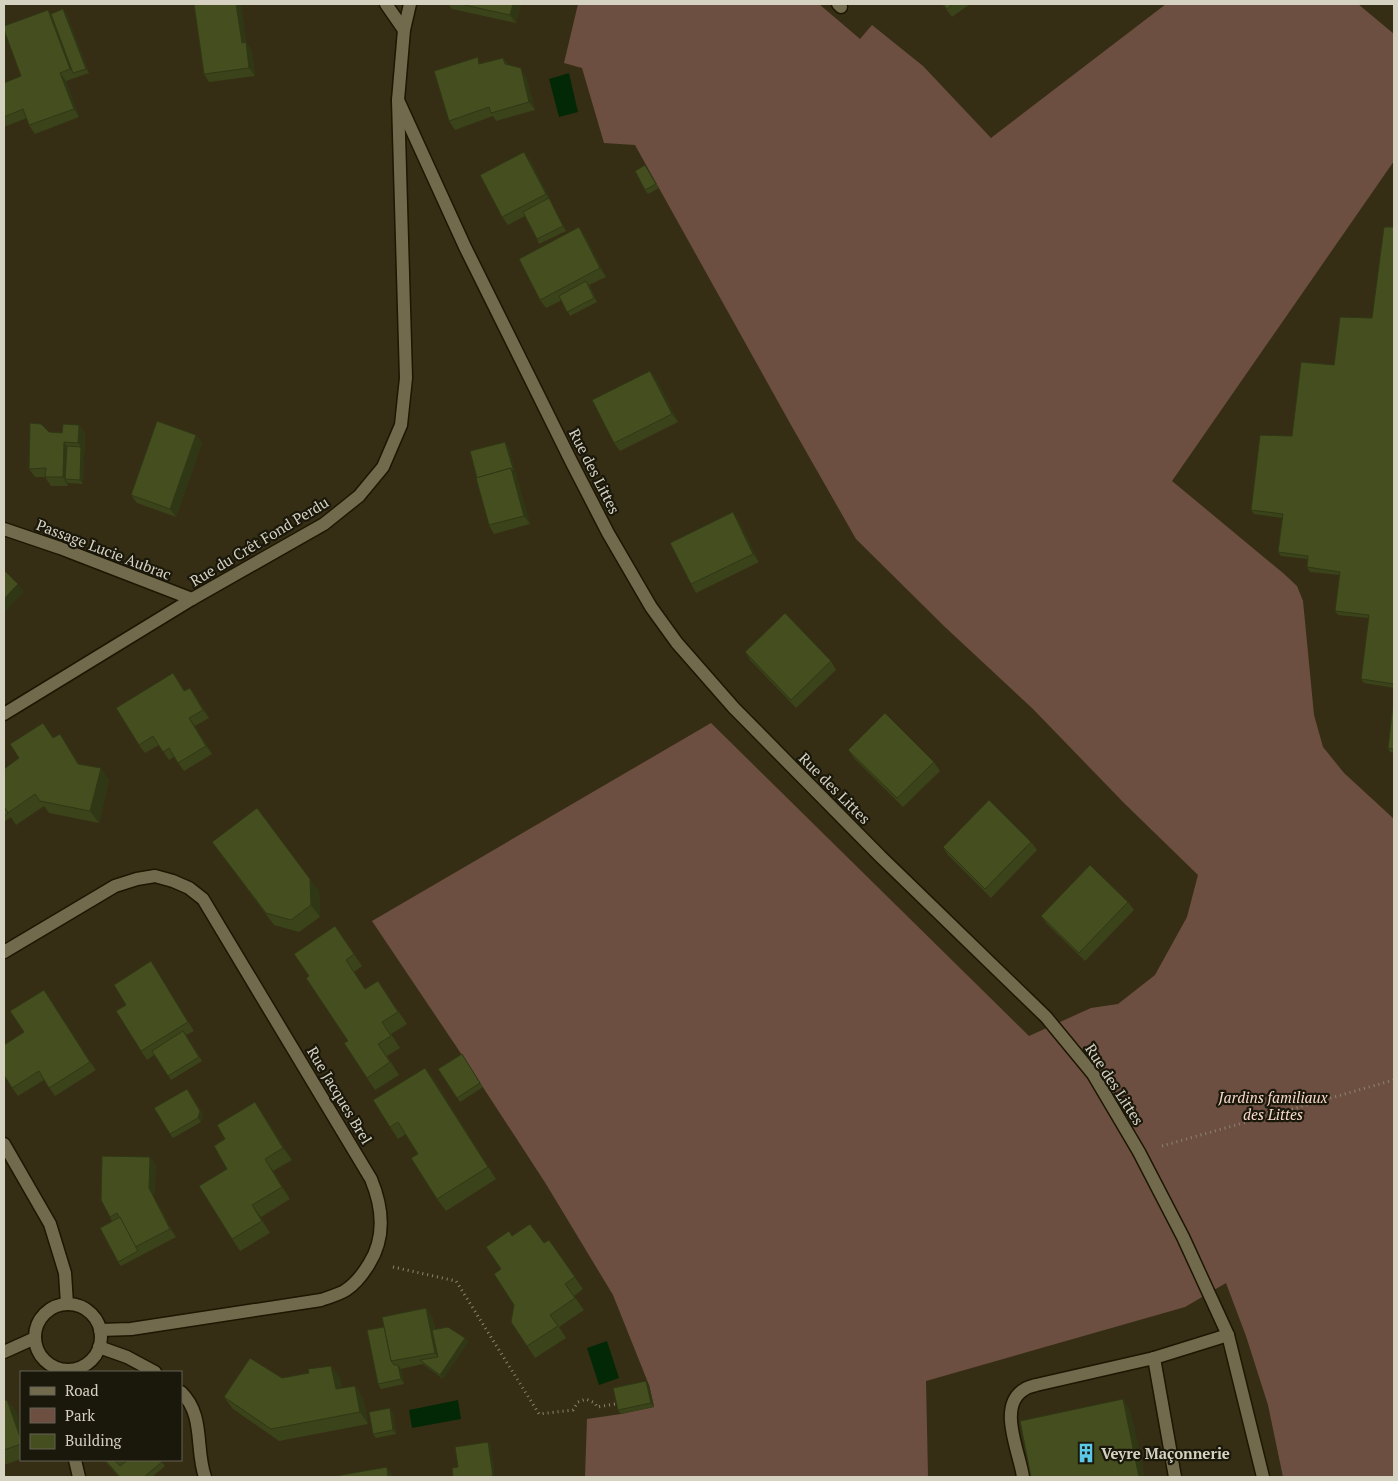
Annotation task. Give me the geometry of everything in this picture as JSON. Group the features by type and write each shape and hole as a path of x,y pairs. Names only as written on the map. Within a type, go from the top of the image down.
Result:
{"street":[{"path":"386,4 404,30"},
{"name":"Rue du Crêt Fond Perdu","path":"4,714 192,600 324,524 359,496 383,467 401,425 406,378 398,100 404,30 410,4"},
{"name":"Rue des Littes","path":"398,100 477,271 567,454 608,532 651,607 678,644 734,708 881,858 1046,1017 1093,1074 1139,1152 1183,1237 1228,1335 1263,1477"},
{"name":"Passage Lucie Aubrac","path":"4,529 60,548 192,600"},
{"name":"Rue Jacques Brel","path":"4,952 115,886 155,876 190,888 203,899 371,1179 378,1194 382,1224 380,1239 371,1262 360,1278 345,1291 321,1300 131,1328 100,1330"},
{"path":"4,1144 50,1224 65,1273 67,1304"},
{"path":"67,1304 78,1306 88,1311 96,1320 100,1330 101,1341 97,1352 90,1362 81,1368 70,1371 50,1365 37,1349 36,1328 40,1319 57,1306 67,1304"},
{"path":"1023,1477 1010,1411 1015,1400 1024,1390 1036,1385 1154,1358 1228,1335"},
{"path":"4,1352 35,1338"},
{"path":"99,1347 128,1357 153,1371"},
{"path":"1154,1358 1175,1477"},
{"path":"182,1393 186,1396 195,1412 205,1477"},
{"path":"75,1461 79,1477"}],"path":[{"path":"1139,1152 1394,1080"},
{"path":"371,1262 456,1281 539,1414 573,1410 578,1402 586,1398 598,1407 615,1404"}],"green space":[{"name":"Jardins familiaux des Littes","path":"578,4 819,4 860,39 872,25 923,66 991,138 1166,4 1358,4 1394,34 1394,161 1172,481 1297,586 1303,601 1314,715 1323,747 1344,773 1394,819 1394,1477 1283,1477 1268,1405 1246,1336 1226,1283 1185,1307 926,1381 928,1477 585,1477 587,1419 654,1407 649,1385 613,1295 546,1184 372,921 711,723 1029,1036 1091,1008 1118,1004 1155,975 1187,917 1198,875 1124,803 1033,709 945,627 856,539 635,145 604,143 582,68 564,63"}],"shaded area":[{"path":"569,73 578,112 559,117 549,79"},
{"path":"607,1341 619,1378 599,1385 587,1348"},
{"path":"458,1400 461,1419 412,1428 409,1410"}],"building":[{"path":"194,4 236,4 242,43 246,42 249,68 204,74"},
{"path":"460,4 513,4 510,15"},
{"path":"943,4 953,4 947,9"},
{"path":"63,9 86,69 73,73 51,14"},
{"path":"48,10 70,69 60,73 74,109 29,125 23,109 4,117 4,83 21,76 4,26"},
{"path":"478,57 479,64 503,58 505,64 521,68 529,102 491,113 489,107 449,121 434,71"},
{"path":"524,152 546,194 502,217 480,175"},
{"path":"645,165 656,184 645,190 635,171"},
{"path":"549,198 563,226 537,239 523,212"},
{"path":"579,227 600,268 540,300 519,259"},
{"path":"1384,227 1394,227 1394,684 1361,679 1369,615 1335,611 1340,572 1307,567 1308,556 1278,552 1283,514 1251,510 1260,435 1292,436 1301,362 1334,365 1340,317 1372,318"},
{"path":"586,281 594,298 567,312 559,296"},
{"path":"650,371 672,414 614,443 592,400"},
{"path":"157,421 196,435 170,509 131,495"},
{"path":"30,423 41,424 49,432 62,433 63,424 79,425 78,443 64,442 63,477 45,477 46,468 29,469"},
{"path":"505,442 514,472 511,468 477,478 470,451"},
{"path":"67,446 81,447 80,480 65,479"},
{"path":"511,468 524,516 489,525 476,478"},
{"path":"733,512 753,554 691,584 670,543"},
{"path":"4,570 18,584 4,599"},
{"path":"785,613 831,661 791,700 745,652"},
{"path":"173,673 184,691 190,688 203,710 189,718 206,746 178,763 169,748 163,752 153,736 139,745 116,708"},
{"path":"1394,696 1394,749 1388,748"},
{"path":"885,713 934,762 897,798 848,750"},
{"path":"43,723 53,738 60,734 78,764 101,768 90,811 40,801 35,794 8,813 4,807 4,769 19,758 10,744"},
{"path":"989,800 1031,842 985,889 943,847"},
{"path":"4,807 8,813 4,816"},
{"path":"257,808 310,879 311,905 291,920 266,913 212,842"},
{"path":"1090,865 1128,902 1079,953 1041,916"},
{"path":"335,926 354,954 346,960 365,989 378,981 398,1012 382,1022 391,1036 378,1044 390,1062 367,1078 344,1043 348,1041 306,978 309,976 294,954"},
{"path":"151,961 188,1022 141,1051 116,1011 126,1005 114,985"},
{"path":"44,990 90,1062 49,1088 39,1071 12,1088 4,1075 4,1045 24,1032 10,1011"},
{"path":"183,1031 199,1057 168,1076 152,1051"},
{"path":"462,1054 480,1083 457,1098 438,1069"},
{"path":"425,1068 488,1167 437,1199 411,1158 418,1154 398,1122 390,1127 373,1100"},
{"path":"187,1089 200,1111 198,1118 170,1134 154,1108"},
{"path":"255,1102 283,1148 265,1159 282,1187 252,1205 262,1221 232,1239 199,1186 227,1169 214,1146 225,1139 217,1125"},
{"path":"102,1156 150,1157 149,1188 170,1229 135,1247 117,1213 110,1217 101,1200"},
{"path":"120,1217 138,1251 118,1262 100,1228"},
{"path":"530,1224 544,1243 549,1240 575,1277 565,1284 575,1298 550,1315 558,1326 527,1346 511,1322 514,1305 494,1274 501,1269 486,1247 509,1231 512,1236"},
{"path":"426,1308 435,1353 391,1361 382,1317"},
{"path":"384,1327 391,1361 394,1365 398,1365 401,1379 378,1384 367,1330"},
{"path":"448,1327 465,1338 440,1375 420,1360 438,1357 432,1330"},
{"path":"250,1358 282,1378 309,1373 308,1369 331,1366 336,1389 355,1386 360,1412 271,1429 224,1397"},
{"path":"646,1381 651,1403 618,1410 613,1388"},
{"name":"Veyre Maçonnerie","path":"1123,1399 1139,1477 1031,1477 1020,1421"},
{"path":"7,1400 20,1437 20,1444 4,1450 4,1401"},
{"path":"390,1408 393,1430 373,1434 369,1412"},
{"path":"488,1442 493,1476 453,1477 452,1468 458,1467 455,1447"},
{"path":"106,1461 115,1461 120,1466 127,1461 162,1462 144,1477 120,1477"},
{"path":"387,1467 388,1477 330,1477"}],"place":[{"name":"Veyre Maçonnerie","path":"1086,1453"}]}
